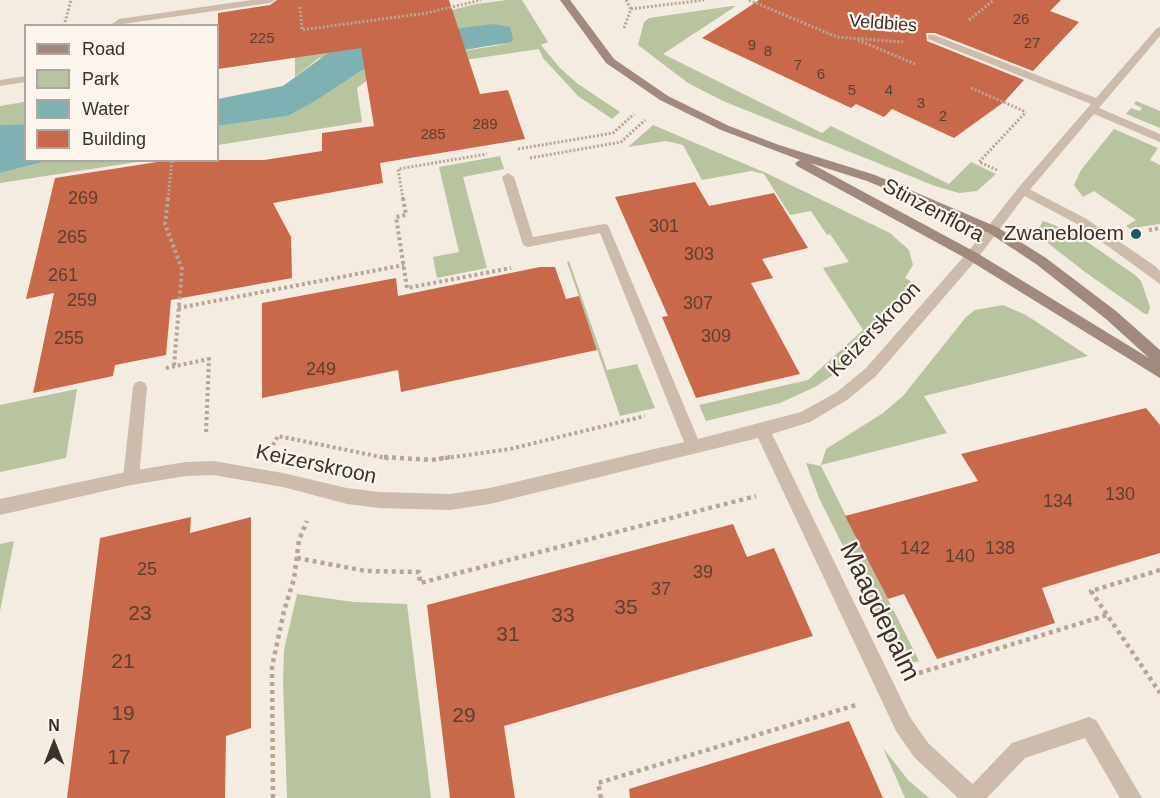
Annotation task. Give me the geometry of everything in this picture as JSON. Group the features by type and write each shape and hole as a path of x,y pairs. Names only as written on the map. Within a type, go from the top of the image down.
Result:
{"street":[{"path":"116,24 270,0"},
{"name":"Stinzenflora","path":"565,0 610,61 667,100 725,128 775,148 871,178 993,230 1041,261 1112,315 1160,359"},
{"path":"972,256 1025,188 1160,30"},
{"name":"Veldbies","path":"931,36 1051,85 1160,138"},
{"path":"0,83 24,79"},
{"name":"Stinzenflora","path":"775,148 972,256 1160,372"},
{"path":"508,177 528,242 604,228 694,447"},
{"path":"1025,188 1081,221 1150,269 1160,279"},
{"name":"Keizerskroon","path":"0,507 131,478 197,469 238,471 379,500 450,502 490,496 762,430 805,417 842,396 871,372 972,256"},
{"path":"131,478 140,387"},
{"name":"Maagdepalm","path":"762,430 903,724 921,750 973,798 1019,750 1089,727 1132,798"}],"path":[{"path":"65,24 71,0"},
{"path":"299,0 302,30 427,13 481,0"},
{"path":"626,0 631,9 704,0"},
{"name":"Veldbies","path":"749,0 837,37 951,45"},
{"path":"1025,188 979,162 1051,85"},
{"path":"508,177 514,167 512,161 621,142 667,100"},
{"path":"172,162 165,224 182,269 174,366"},
{"path":"178,308 404,265"},
{"path":"140,387 153,370 209,359 206,442 197,469"},
{"path":"265,447 272,448 278,436 392,459 413,461 456,458 510,448 678,408"},
{"path":"297,558 366,571 419,572 420,583 789,488"},
{"path":"273,798 272,667 284,611 294,579 299,540 321,489"},
{"path":"1160,570 1091,591 1160,693"},
{"path":"601,798 598,783 862,703 908,676 1107,615"}],"green space":[{"path":"522,0 548,42 541,45 560,68 578,84 620,112 612,119 578,96 543,58 539,49 377,73 357,88 362,122 219,145 219,126 288,116 361,71 379,65 506,44 319,58 295,77 295,34 428,16 476,4"},
{"path":"736,6 663,54 822,133 831,126 949,184 971,162 996,174 977,191 959,193 935,186 723,101 688,83 638,45 644,22 649,18"},
{"path":"1136,101 1160,111 1160,128 1126,114 1131,108 1140,111 1142,108 1134,104"},
{"path":"24,102 24,124 0,125 0,106"},
{"path":"653,125 766,173 890,233 909,250 913,265 905,278 917,285 842,369 815,387 780,403 706,421 699,405 808,380 863,330 823,268 849,262 811,211 790,215 764,174 751,171 702,180 683,145 666,141 628,147"},
{"path":"1114,129 1158,148 1150,160 1160,165 1160,224 1139,227 1139,235 1126,226 1136,220 1094,191 1083,197 1074,185 1081,170"},
{"path":"500,156 504,169 463,177 487,268 437,278 433,257 459,252 439,167"},
{"path":"43,162 137,162 0,183 0,173"},
{"path":"1043,221 1073,232 1135,275 1141,281 1150,307 1148,314 1085,272 1044,240 1039,228"},
{"path":"569,261 607,370 637,364 655,408 620,416 567,262"},
{"path":"1003,305 1026,315 1088,356 924,396 947,433 821,465 826,449 883,413 903,396 966,317 975,310"},
{"path":"77,389 66,458 0,472 0,405"},
{"path":"806,463 821,466 919,661 903,666 819,498"},
{"path":"14,541 0,611 0,544"},
{"path":"297,594 353,602 407,604 431,798 287,798 284,650"},
{"path":"883,748 908,780 929,798 905,798"}],"water":[{"path":"494,24 510,27 513,39 511,42 378,65 361,71 288,116 219,126 219,99 283,86 335,48 362,40"},
{"path":"24,124 24,162 43,162 0,173 0,125"}],"building":[{"path":"277,0 449,0 480,94 508,90 525,139 380,163 383,183 273,203 291,237 292,278 171,300 166,355 115,365 113,376 33,393 54,293 26,299 55,178 157,162 264,160 322,151 322,133 374,126 361,48 219,69 218,13 270,5"},
{"path":"759,0 1061,0 1050,11 1079,22 1033,71 935,33 926,33 927,41 1024,80 1004,102 954,138 892,109 884,117 856,104 851,108 702,38"},
{"path":"695,182 709,206 774,193 808,248 762,259 773,278 751,283 800,374 696,398 662,317 668,316 615,197"},
{"path":"540,267 555,267 566,299 579,296 597,350 401,392 398,370 262,398 262,303 396,278 398,296"},
{"path":"1146,408 1160,425 1160,553 1042,588 1055,623 937,659 904,594 888,599 845,516 978,481 961,454"},
{"path":"191,517 190,533 251,517 251,728 226,736 225,798 67,798 100,538"},
{"path":"733,524 747,557 774,548 813,636 504,726 515,798 450,798 427,605"},
{"path":"849,721 883,798 630,798 629,789"}],"place":[{"name":"Zwanebloem","path":"1136,234"}]}
